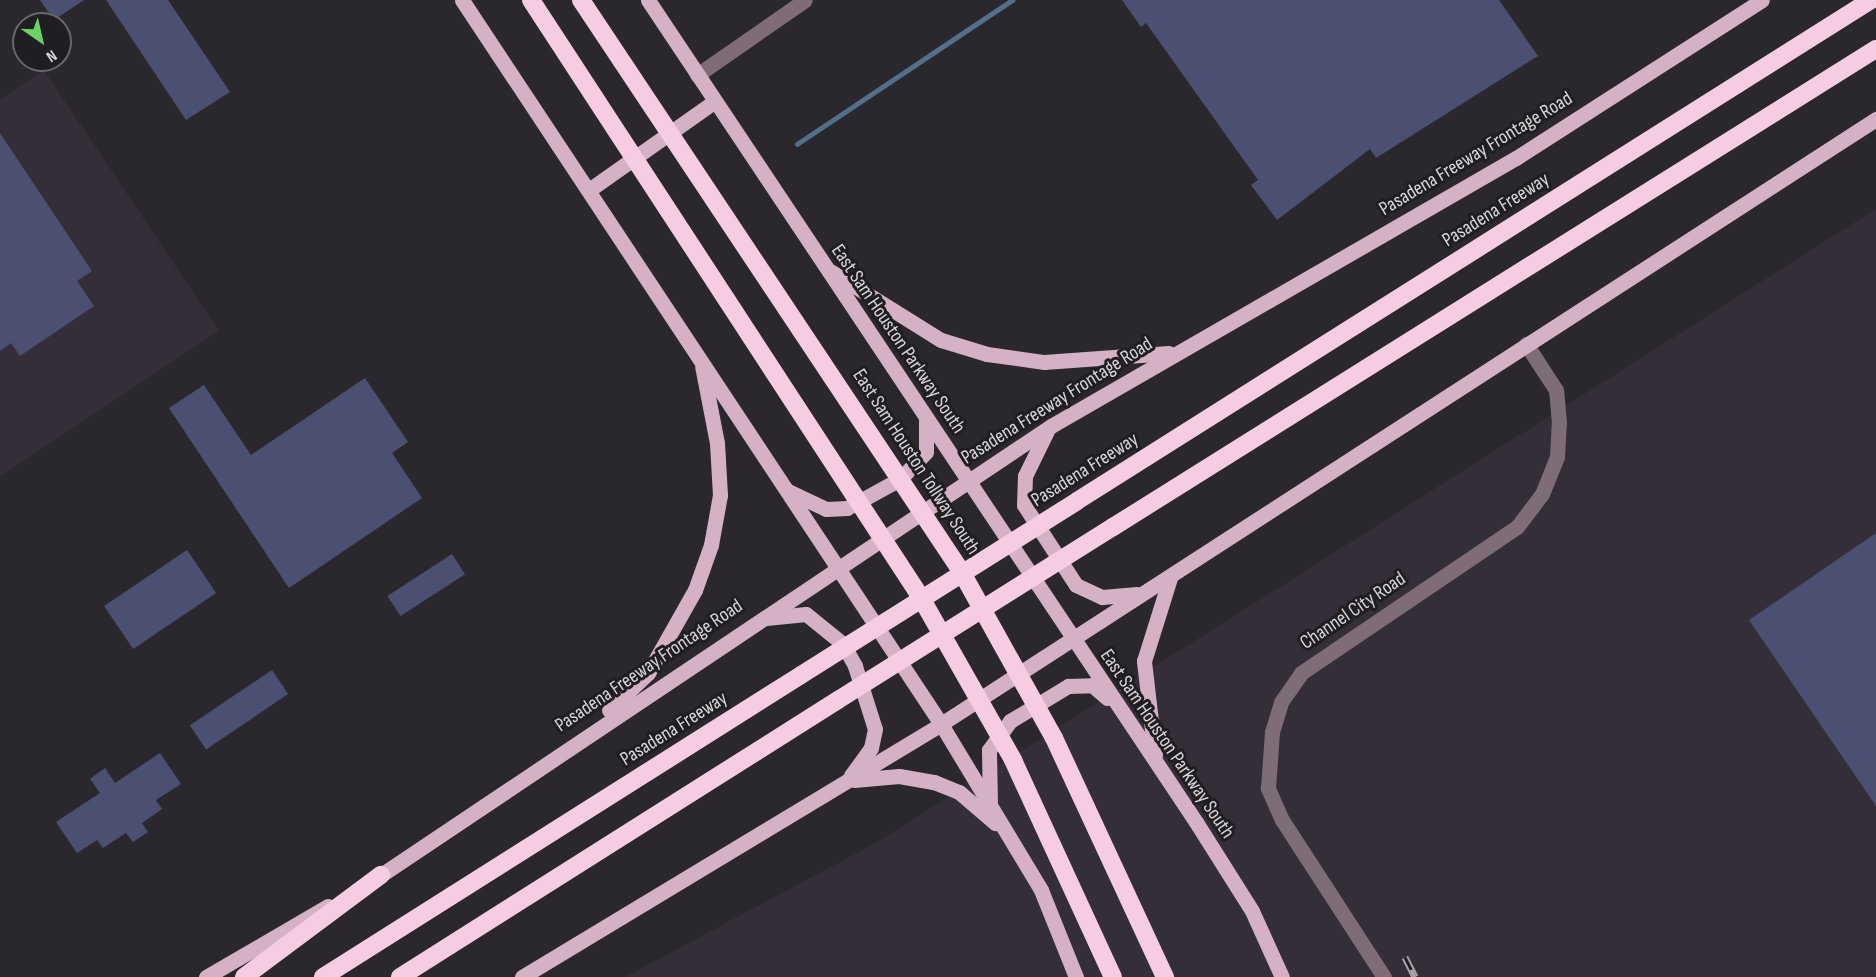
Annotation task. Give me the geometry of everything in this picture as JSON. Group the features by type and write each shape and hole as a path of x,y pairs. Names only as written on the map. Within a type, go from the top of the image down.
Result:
{"highway":[{"path":"531,0 920,596 1013,760 1113,977"},
{"name":"East Sam Houston Tollway South","path":"581,0 961,571 1054,738 1165,977"},
{"name":"Pasadena Freeway","path":"322,977 1871,0"},
{"path":"400,977 554,883 838,700 1876,49"},
{"path":"244,977 381,875"},
{"path":"416,977 554,883"}],"main road":[{"path":"462,0 942,724 1041,890 1076,977"},
{"name":"East Sam Houston Parkway South","path":"648,0 1072,639 1156,761 1252,911 1282,977"},
{"name":"Pasadena Freeway Frontage Road","path":"206,977 381,875 749,624 1051,426 1175,352 1516,158 1762,0"},
{"path":"589,190 715,101"},
{"path":"522,977 942,724 1876,119"},
{"path":"826,269 905,322 941,340 987,354 1044,362 1175,352"},
{"path":"579,738 648,673 695,590 711,545 720,495 717,443 700,357"},
{"path":"788,491 826,509 847,508 900,479 926,452 926,419"},
{"path":"1051,426 1025,476 1024,505 1076,585 1102,597 1144,593"},
{"path":"1156,761 1144,661 1170,578"},
{"path":"749,624 786,613 806,614 843,644 875,729 871,748 848,781"},
{"path":"990,805 989,750 1010,721 1068,686 1092,686 1120,710"},
{"path":"848,781 899,776 934,782 959,792 1006,831"}],"street":[{"path":"697,75 805,0"},
{"name":"Channel City Road","path":"1384,977 1282,820 1268,788 1272,732 1281,702 1301,673 1516,527 1542,494 1557,457 1559,423 1556,390 1526,344"}],"shaded area":[{"path":"41,72 45,72 219,331 0,477 0,99"},
{"path":"1876,209 1876,977 625,977 879,841"}],"building":[{"path":"40,0 84,0 66,12 48,12"},
{"path":"106,0 168,0 230,92 186,120"},
{"path":"1122,0 1499,0 1538,56 1376,158 1370,149 1277,220 1251,185 1258,180 1146,23 1141,27"},
{"path":"0,133 92,271 77,281 94,306 20,356 11,343 0,351"},
{"path":"365,378 408,442 392,453 422,498 289,588 169,408 204,385 251,455"},
{"path":"1876,533 1876,806 1749,620"},
{"path":"187,550 216,593 133,649 104,606"},
{"path":"452,554 465,574 400,616 387,596"},
{"path":"272,670 288,694 206,749 190,725"},
{"path":"160,753 181,784 156,800 162,809 142,823 148,832 133,842 126,833 103,848 97,840 77,853 56,822 100,793 90,779 105,768 115,783"}],"waterway":[{"path":"797,144 1012,0"}],"railway":[{"path":"1405,957 1415,977"}]}
